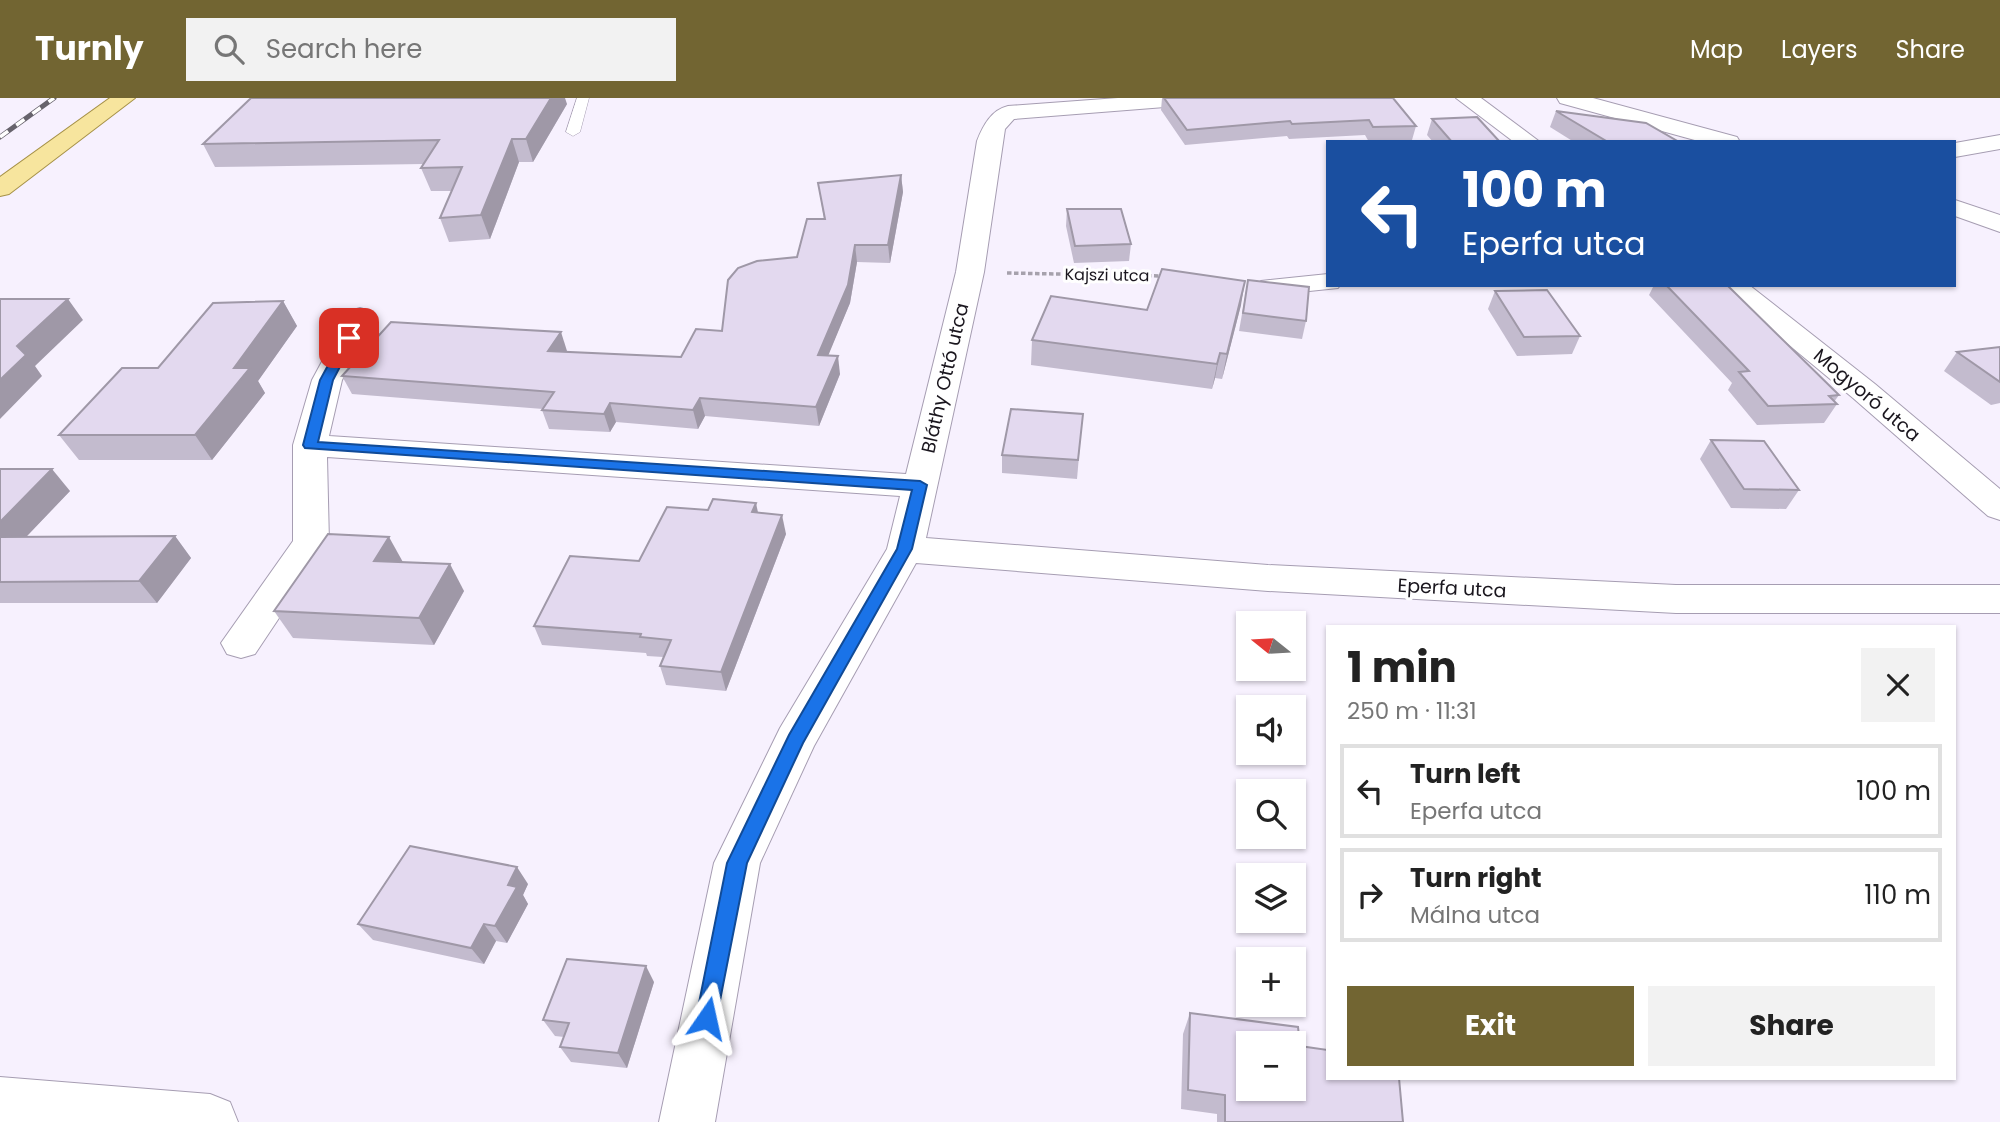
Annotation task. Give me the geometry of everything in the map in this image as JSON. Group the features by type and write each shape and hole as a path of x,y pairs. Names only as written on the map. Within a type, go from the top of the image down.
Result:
{"main road":[{"path":"0,189 124,98"}],"street":[{"path":"1006,106 1203,98"},
{"path":"1467,98 1527,140"},
{"path":"1568,98 1722,140"},
{"name":"Bláthy Ottó utca","path":"687,1122 737,863 796,740 905,549 970,272 989,141 1006,106"},
{"path":"1956,150 2000,142"},
{"path":"1956,208 2000,224"},
{"path":"1271,287 1326,282"},
{"name":"Mogyoró utca","path":"1734,287 1864,391 2000,508"},
{"path":"241,643 311,543 310,445 327,380 360,317"},
{"path":"310,445 920,485"},
{"name":"Eperfa utca","path":"905,549 1268,578 1676,599 2000,599"},
{"path":"0,1104 210,1122"}],"lane":[{"path":"573,132 583,98"}],"path":[{"name":"Kajszi utca","path":"970,272 1168,276"}],"building":[{"path":"251,98 551,98 526,139 512,139 481,215 440,218 462,167 421,168 439,140 203,144"},
{"path":"1164,98 1393,98 1416,126 1373,127 1369,120 1292,124 1290,121 1187,130"},
{"path":"1556,111 1646,123 1676,140 1605,140"},
{"path":"1477,117 1498,140 1450,140 1432,119"},
{"path":"901,175 888,245 855,245 848,285 818,355 838,356 816,407 700,398 693,410 610,403 604,414 542,410 554,392 342,376 391,322 561,332 548,351 681,357 696,329 722,331 728,280 738,268 757,261 797,257 807,219 825,219 818,183"},
{"path":"1067,209 1121,209 1131,244 1075,246"},
{"path":"1162,269 1245,281 1227,354 1220,353 1217,364 1032,340 1051,296 1147,310"},
{"path":"1248,280 1309,287 1306,321 1243,313"},
{"path":"1668,287 1729,287 1839,395 1829,396 1837,404 1768,406 1739,372 1749,371"},
{"path":"1547,290 1580,336 1524,337 1495,291"},
{"path":"0,299 68,299 17,346 26,355 0,380"},
{"path":"283,301 234,368 250,368 195,435 59,435 122,368 158,368 213,303"},
{"path":"2000,347 2000,382 1957,352"},
{"path":"1011,409 1083,414 1078,460 1002,455"},
{"path":"1711,440 1764,441 1799,490 1744,489"},
{"path":"0,469 52,469 0,522"},
{"path":"713,499 756,503 752,512 782,515 721,672 660,666 671,640 640,637 641,634 534,626 570,556 639,561 667,507 708,510"},
{"path":"328,534 389,537 374,561 450,564 419,618 274,611"},
{"path":"175,536 139,581 0,582 0,537"},
{"path":"410,846 517,867 508,885 517,887 495,926 484,924 471,948 358,924"},
{"path":"567,959 646,966 618,1053 560,1047 569,1023 543,1020"},
{"path":"1190,1013 1298,1027 1298,1031 1236,1031 1236,1101 1306,1101 1306,1047 1326,1050 1326,1080 1399,1080 1403,1122 1225,1122 1225,1095 1188,1090"}],"railway":[{"path":"0,137 54,98"}],"route":[{"path":"349,338 327,380 310,445 920,485 905,549 796,740 737,863 707,1018"}]}
